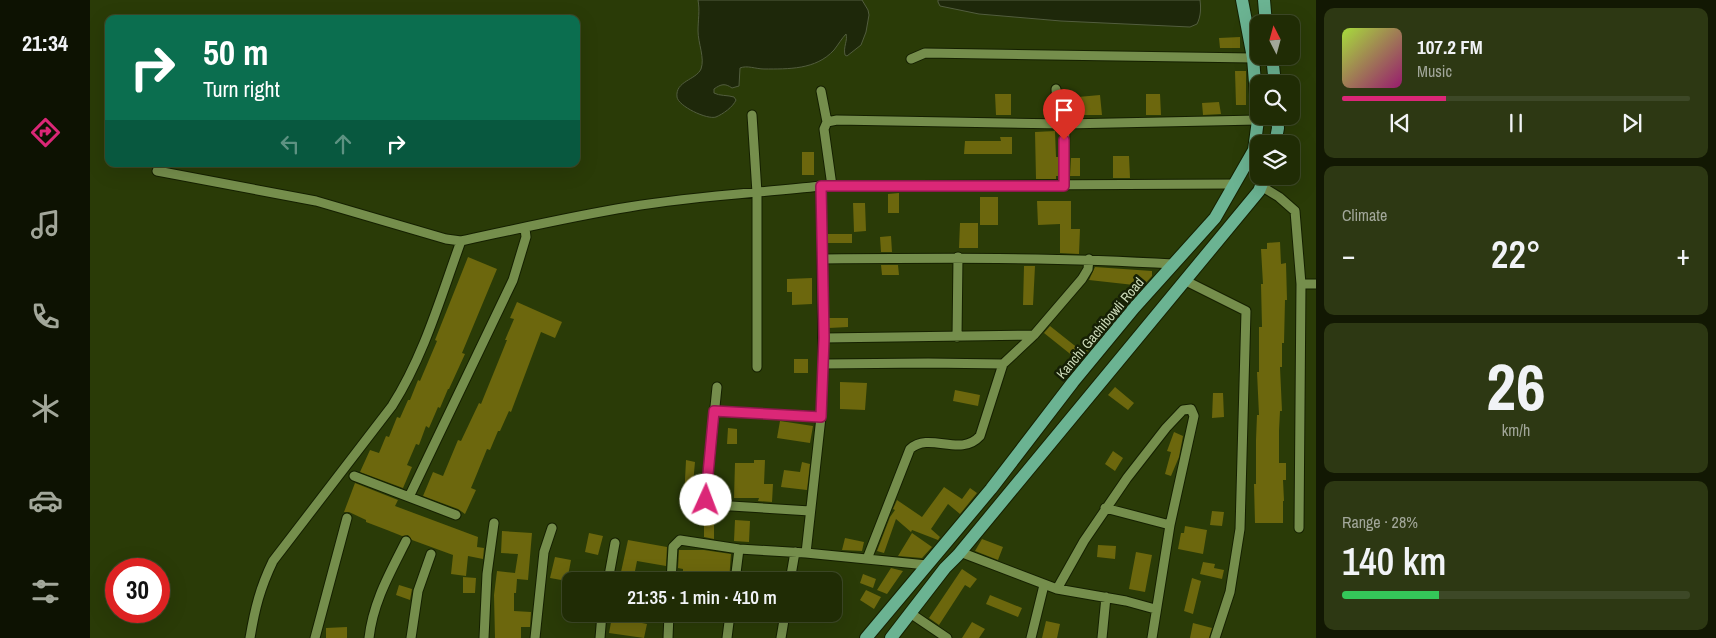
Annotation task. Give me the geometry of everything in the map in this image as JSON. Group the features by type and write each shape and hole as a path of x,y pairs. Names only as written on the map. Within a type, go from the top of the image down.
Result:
{"main road":[{"name":"Kanchi Gachibowli Road","path":"1242,0 1250,42"},
{"path":"1264,0 1265,15"},
{"name":"Kanchi Gachibowli Road","path":"866,638 990,489 1073,382 1134,308 1215,218 1254,150 1257,125"},
{"path":"890,638 945,568 1259,191 1261,185"}],"street":[{"path":"911,60 925,53 1250,58"},
{"path":"1056,89 1061,124 1064,186"},
{"path":"821,90 827,122 824,129 832,186"},
{"path":"752,115 758,193 757,367"},
{"path":"827,122 837,120 1061,124 1250,120"},
{"path":"157,171 316,201 446,239 461,241 629,207 723,195 821,186 1234,184"},
{"path":"1267,185 1295,211 1301,284 1299,528"},
{"path":"806,553 821,417 824,338 821,186"},
{"path":"409,496 513,280 526,237 525,228"},
{"path":"250,638 254,610 262,583 273,561 386,414 404,387 416,361 461,241"},
{"path":"822,259 958,257 1089,259 1174,264"},
{"path":"957,337 958,257"},
{"path":"867,559 910,449 916,444 924,443 966,446 980,436 1004,364 1034,335 1082,279 1088,269 1089,259"},
{"path":"1184,280 1246,310 1240,530 1230,592 1215,638"},
{"path":"1301,284 1316,284"},
{"path":"824,338 1034,335"},
{"path":"823,364 928,362 1004,364"},
{"path":"717,386 706,500 710,504 810,511"},
{"path":"1057,590 1105,508 1166,428 1183,410 1188,408 1193,412 1194,416 1170,525 1152,638"},
{"path":"714,411 821,417"},
{"path":"354,476 456,515"},
{"path":"1105,508 1170,525"},
{"path":"315,638 347,518"},
{"path":"484,638 487,574 494,523"},
{"path":"535,638 544,552 552,528"},
{"path":"672,572 674,548 680,540 739,549 795,552 926,565"},
{"path":"370,638 372,618 377,602 406,541"},
{"path":"610,572 615,543"},
{"path":"736,572 739,549"},
{"path":"792,572 795,552"},
{"path":"960,552 1057,590 1126,601 1155,610"},
{"path":"411,638 418,591 431,554"},
{"path":"1032,638 1044,585"},
{"path":"1102,638 1106,597"},
{"path":"910,613 947,638"},
{"path":"600,638 601,622"},
{"path":"668,638 669,622"},
{"path":"727,638 729,622"},
{"path":"781,638 784,622"}],"shaded area":[{"path":"698,0 862,0 869,15 861,45 847,56 845,55 846,34 827,57 810,65 783,69 740,68 739,86 732,88 723,85 714,89 716,94 734,97 735,103 725,112 712,117 687,108 677,97 679,87 695,76 702,65 698,31"},
{"path":"938,0 1200,0 1201,9 1197,24 1190,27 1061,21 979,14 940,6"}],"building":[{"path":"1240,37 1240,48 1220,48 1219,38"},
{"path":"1235,71 1246,71 1246,105 1236,105"},
{"path":"995,94 1011,94 1011,115 996,115"},
{"path":"1146,94 1160,94 1161,115 1146,115"},
{"path":"1100,95 1102,115 1069,115 1067,98"},
{"path":"1219,102 1221,114 1203,115 1202,103"},
{"path":"1055,131 1058,176 1056,176 1056,179 1036,179 1035,132"},
{"path":"1000,137 1012,137 1012,154 964,154 965,141 1001,141"},
{"path":"802,152 814,152 814,175 802,175"},
{"path":"1113,156 1129,156 1130,178 1113,178"},
{"path":"1071,158 1080,158 1080,176 1070,176"},
{"path":"899,193 899,213 888,213 888,194"},
{"path":"980,197 998,197 998,225 980,225"},
{"path":"1037,201 1071,201 1071,229 1080,229 1079,254 1060,253 1060,224 1038,225"},
{"path":"853,203 865,203 866,231 854,232"},
{"path":"960,223 978,223 978,248 959,248"},
{"path":"828,234 852,234 852,243 828,243"},
{"path":"891,236 892,252 881,252 880,237"},
{"path":"1280,242 1281,264 1286,263 1287,300 1285,300 1282,367 1280,367 1282,411 1280,411 1279,463 1286,463 1286,480 1283,480 1283,523 1255,523 1254,484 1256,484 1257,415 1259,415 1257,372 1259,372 1259,327 1262,327 1261,284 1263,284 1261,249 1267,249 1267,243"},
{"path":"468,257 497,269 462,353 465,354 449,389 440,408 438,407 429,428 426,426 419,445 416,444 407,465 412,467 403,488 360,472 370,450 379,453 386,436 389,437 397,417 400,418 418,380 420,381"},
{"path":"881,265 898,265 899,275 882,275"},
{"path":"1024,266 1035,266 1033,305 1023,305"},
{"path":"1095,267 1152,271 1152,276 1143,286 1089,280"},
{"path":"812,278 812,304 792,305 792,292 787,292 787,279"},
{"path":"517,302 562,322 555,338 541,332 511,412 509,411 490,450 487,449 471,488 476,490 465,514 458,509 423,496 433,472 443,476 458,440 461,441 479,403 481,404 507,340 505,340 514,319 510,318"},
{"path":"829,318 848,318 848,327 829,328"},
{"path":"1050,326 1084,353 1098,339 1079,361 1044,333"},
{"path":"794,359 808,359 808,373 794,373"},
{"path":"840,382 867,383 865,410 840,409"},
{"path":"1115,387 1134,403 1128,410 1108,395"},
{"path":"955,390 980,395 978,406 953,401"},
{"path":"1213,393 1223,393 1224,417 1212,418"},
{"path":"780,421 813,426 810,443 777,438"},
{"path":"728,428 737,429 737,444 727,444"},
{"path":"1174,432 1183,436 1179,457 1171,476 1165,474 1171,452 1167,451"},
{"path":"1113,451 1123,458 1115,471 1105,464"},
{"path":"686,460 695,462 694,498 691,498 691,500 684,500"},
{"path":"754,460 765,460 764,484 773,484 772,502 758,501 759,498 734,498 735,463 754,463"},
{"path":"802,462 810,464 807,490 781,487 784,470 800,472"},
{"path":"355,483 398,500 395,506 478,537 477,547 484,548 483,559 468,556 466,576 451,574 453,555 412,540 408,535 402,536 366,522 366,520 349,512 344,512"},
{"path":"944,487 962,499 970,488 977,493 960,514 948,504 931,529 940,537 938,540 912,530 911,532 896,519 884,553 877,551 890,517 895,510 893,509 897,500 922,517"},
{"path":"1212,511 1224,512 1222,526 1210,525"},
{"path":"704,515 714,515 714,539 704,537"},
{"path":"735,520 750,521 749,542 734,541"},
{"path":"1185,526 1207,530 1203,554 1178,549 1181,533 1184,533"},
{"path":"502,531 532,533 528,580 517,579 516,593 514,593 514,611 531,612 530,627 521,627 521,638 495,638 494,595 497,571 515,573 518,554 501,553"},
{"path":"589,533 603,536 598,555 585,552"},
{"path":"912,533 932,547 922,558 898,556"},
{"path":"845,538 864,542 862,551 842,550"},
{"path":"982,539 1003,547 998,560 975,551"},
{"path":"628,540 667,547 666,566 637,561 635,572 621,572"},
{"path":"1098,545 1116,546 1115,559 1097,557"},
{"path":"679,550 704,550 731,554 730,572 683,572 683,569 678,568"},
{"path":"1136,552 1152,555 1145,592 1129,589"},
{"path":"555,557 571,560 569,572 562,572 562,580 550,578"},
{"path":"1203,562 1215,564 1214,568 1224,570 1222,579 1200,574"},
{"path":"891,568 903,571 887,594 877,590"},
{"path":"962,569 977,579 970,588 965,585 939,625 929,618"},
{"path":"863,574 876,579 873,588 860,583"},
{"path":"463,577 476,578 475,593 463,593"},
{"path":"1192,578 1201,581 1193,614 1184,611"},
{"path":"399,585 412,589 410,600 396,595"},
{"path":"866,590 881,597 874,609 860,600"},
{"path":"990,595 1022,608 1018,617 986,604"},
{"path":"1046,621 1060,624 1057,638 1042,638"},
{"path":"611,622 647,624 644,638 609,633"},
{"path":"972,622 985,629 979,638 962,638"},
{"path":"1193,623 1212,628 1209,638 1190,638"},
{"path":"347,627 347,638 326,638 326,628"}],"route":[{"path":"706,500 714,411 821,417 824,338 821,186 1064,186 1064,140"}]}
